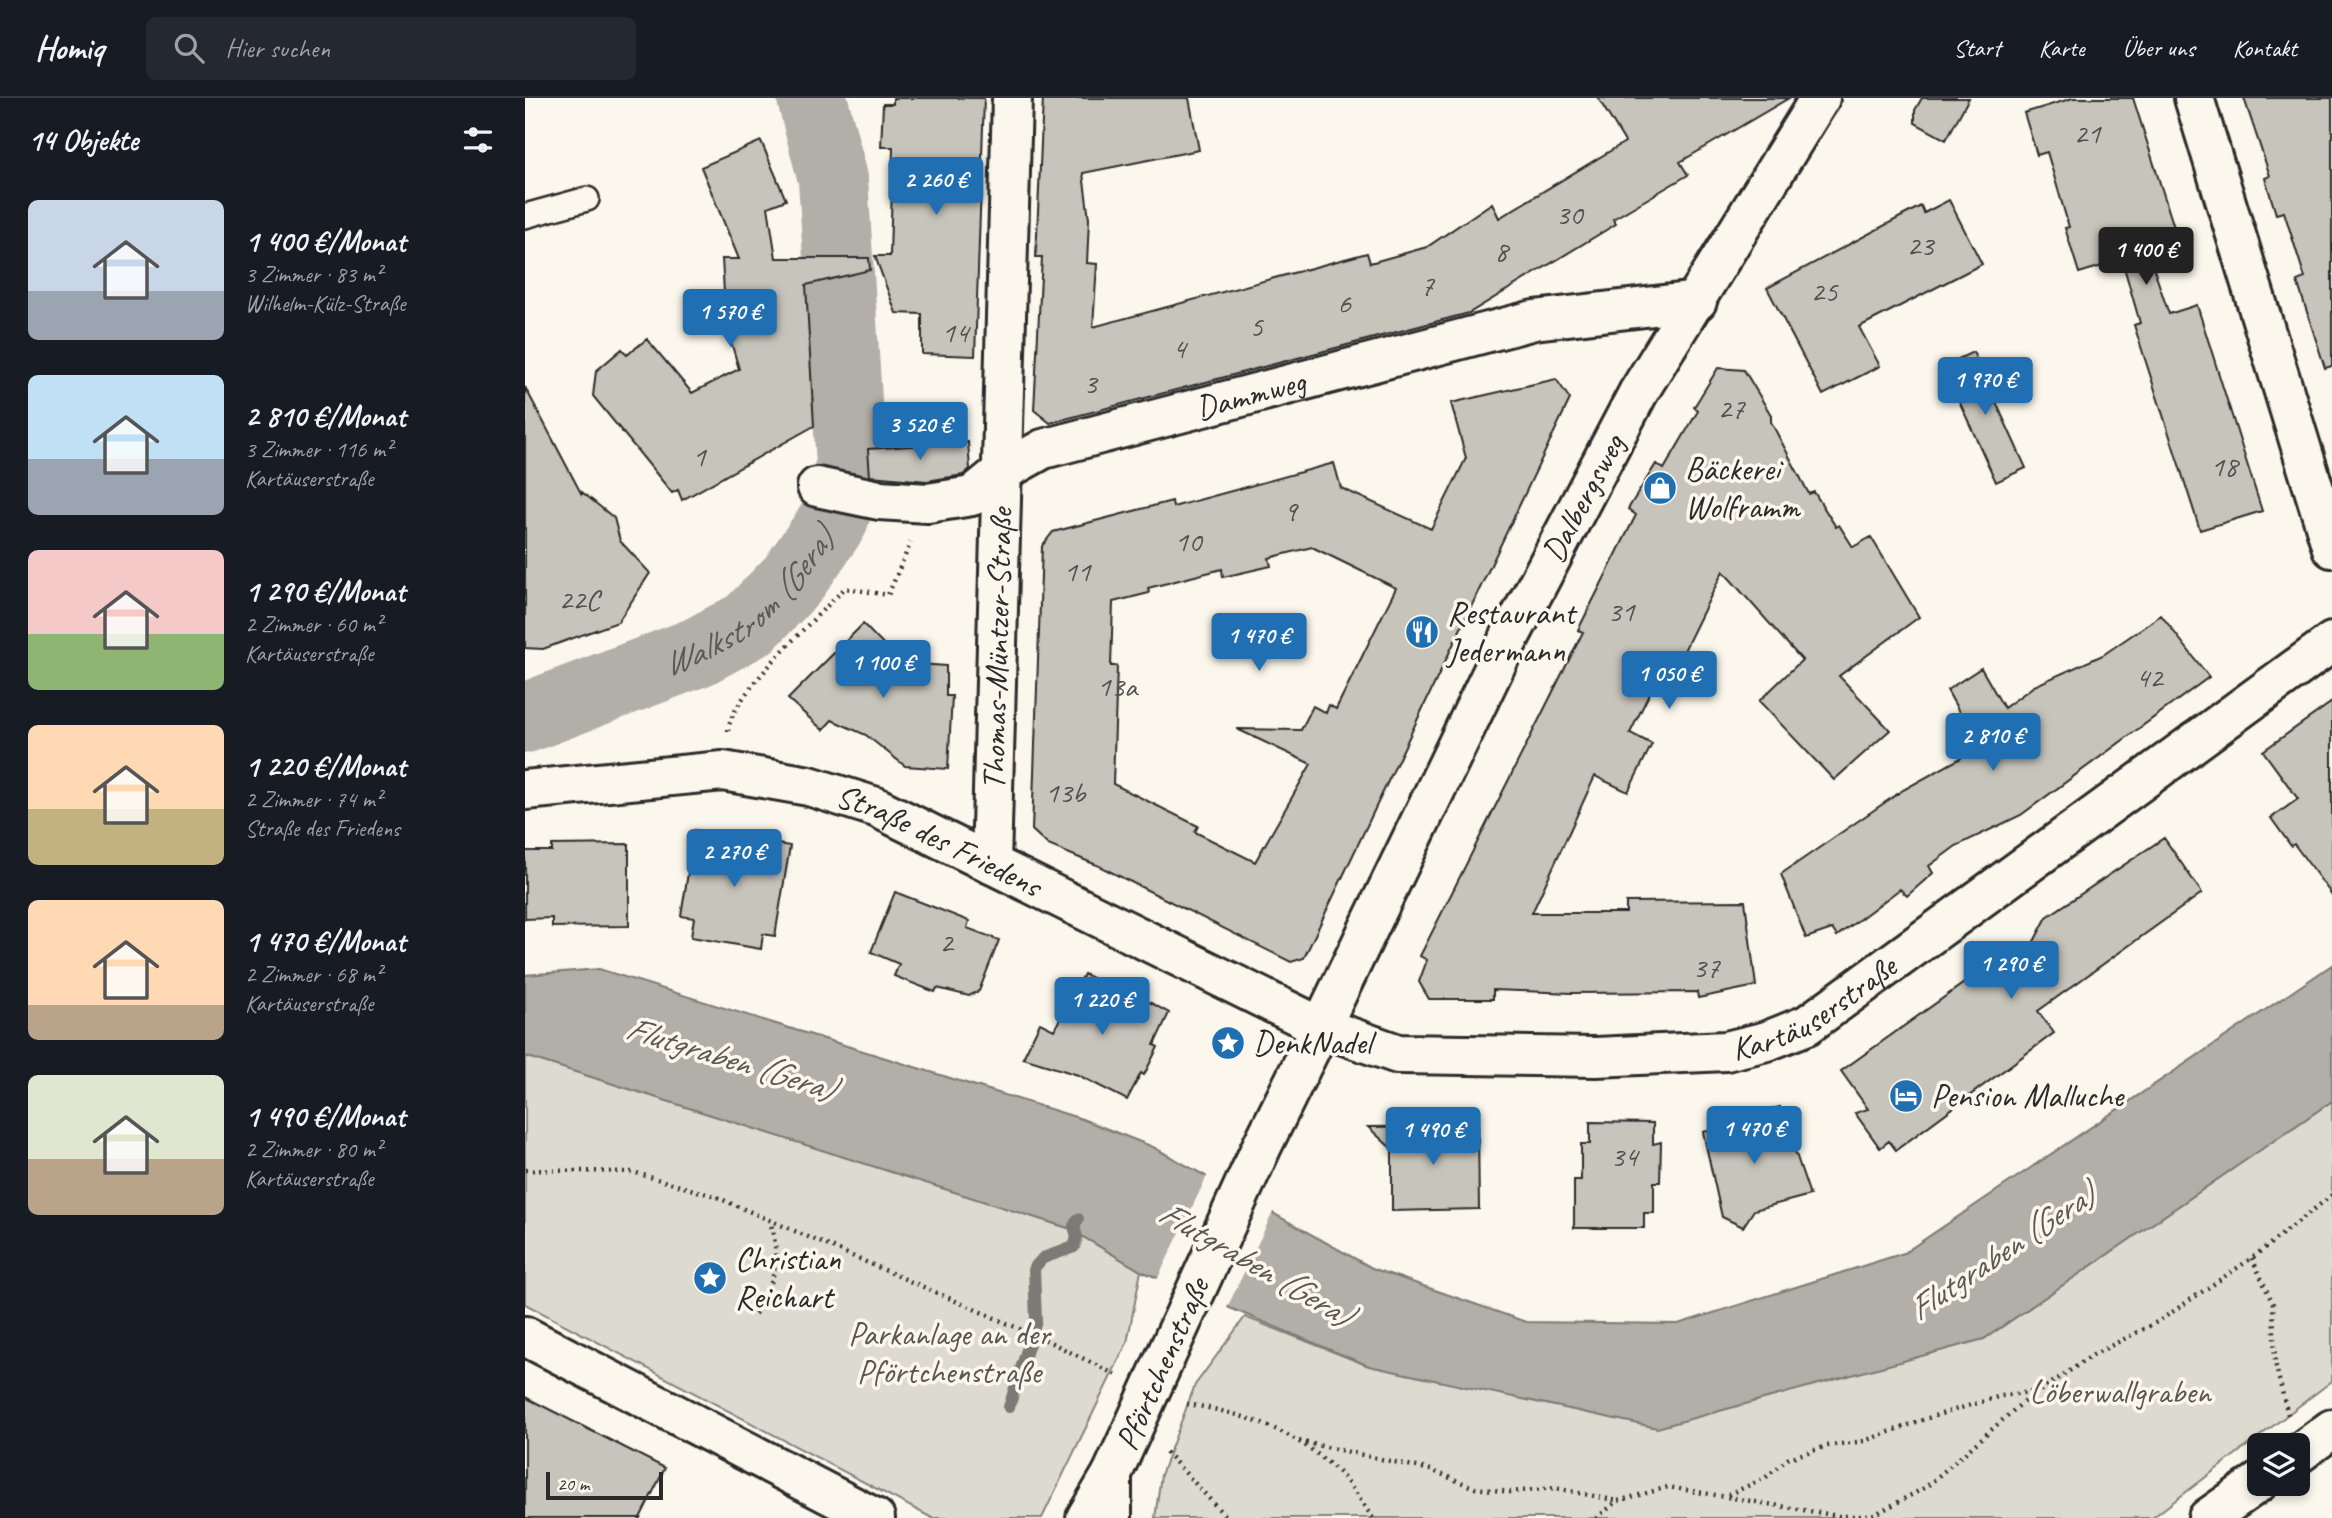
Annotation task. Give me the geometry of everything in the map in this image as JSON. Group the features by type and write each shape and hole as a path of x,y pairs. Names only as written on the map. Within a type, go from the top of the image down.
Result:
{"street":[{"name":"Thomas-Müntzer-Straße","path":"991,864 1012,98"},
{"name":"Dalbergsweg","path":"1321,1027 1503,650 1638,393 1820,98"},
{"path":"2194,98 2332,548"},
{"name":"Dammweg","path":"817,487 879,499 928,503 972,496 1000,473 1043,449 1534,320 1696,301"},
{"name":"Kartäuserstraße","path":"1321,1027 1398,1054 1596,1057 1726,1051 1767,1041 1807,1025 2332,642"},
{"name":"Straße des Friedens","path":"525,790 723,771 809,786 876,807 1321,1027"},
{"name":"Pförtchenstraße","path":"1086,1518 1112,1474 1262,1146 1321,1027"},
{"path":"525,1336 875,1518"},
{"path":"2310,1445 2332,1429"},
{"name":"Pförtchenstraße","path":"1112,1474 1112,1518"},
{"path":"2208,1518 2247,1490"}],"lane":[{"path":"525,216 587,199"}],"path":[{"path":"723,771 729,722 761,676 845,588 888,595 928,503"},
{"path":"525,1170 633,1172 714,1196 1050,1342 1123,1379"},
{"path":"1596,1518 1618,1501 1668,1487 1839,1517 1871,1516 1926,1487 2042,1390 2093,1355 2159,1321 2252,1258 2332,1195"},
{"path":"755,1314 774,1276 776,1256 770,1221"},
{"path":"2252,1258 2273,1304 2275,1363 2288,1415"},
{"path":"1727,1496 1765,1478 1789,1458 1827,1446 1864,1441 2001,1396 2042,1390"},
{"path":"1184,1404 1234,1411 1300,1441 1431,1470 1475,1488 1510,1492 1555,1488 1618,1501"},
{"path":"1300,1441 1335,1468 1373,1518"},
{"path":"1158,1443 1227,1518"}],"green space":[{"name":"Parkanlage an der Pförtchenstraße","path":"525,1056 1068,1228 1141,1271 1127,1343 1042,1518 932,1518 525,1304"},
{"name":"Löberwallgraben","path":"2332,1101 2332,1381 2264,1433 2247,1433 2247,1446 2152,1518 1155,1518 1161,1475 1195,1385 1245,1317 1369,1366 1984,1339"}],"water":[{"name":"Flutgraben (Gera)","path":"2332,965 2332,1101 1984,1339 1657,1428 1369,1366 1141,1271 1068,1228 525,1056 525,975 599,969 1082,1119 1153,1147 1372,1268 1526,1322 1678,1324 1904,1253"}],"pier":[{"path":"1208,1174 1274,1210 1225,1312 1156,1282"}],"building":[{"path":"893,98 984,98 975,356 922,354 922,314 896,313 875,256 890,256 893,147 881,147 883,104 893,104"},
{"path":"1043,98 1189,98 1199,150 1083,173 1089,219 1087,263 1097,264 1093,327 1367,253 1370,263 1427,247 1492,203 1499,218 1625,142 1598,98 1789,98 1680,162 1688,175 1613,219 1616,224 1469,313 1050,423 1034,410 1042,257 1036,257"},
{"path":"1922,98 1969,98 1946,140 1915,123 1915,110"},
{"path":"2073,98 2133,98 2179,243 2148,252 2169,314 2197,305 2262,511 2200,530 2134,325 2140,323 2122,260 2079,273 2047,152 2037,155 2024,113"},
{"path":"2244,98 2332,98 2332,366 2325,368 2297,281 2305,278 2284,212 2276,214 2265,178 2270,176"},
{"path":"761,141 786,200 768,207 776,258 869,258 870,270 806,285 814,426 682,500 678,490 672,493 593,396 596,371 622,349 627,355 647,339 692,393 739,369 726,325 722,259 739,259 701,167"},
{"path":"1949,200 1982,264 1859,327 1880,366 1823,395 1767,288 1921,206 1924,213"},
{"path":"1973,352 2026,468 1996,482 1943,366"},
{"path":"1718,368 1744,370 1771,415 1771,422 1809,494 1814,492 1836,527 1839,525 1853,547 1871,537 1919,617 1839,676 1890,730 1834,780 1759,701 1802,660 1723,571 1678,663 1667,658 1630,733 1652,744 1628,792 1595,776 1532,913 1626,913 1626,902 1745,901 1756,986 1698,998 1697,992 1572,993 1493,990 1493,999 1429,999 1419,982 1427,960 1420,956 1583,632 1578,630 1636,515 1628,509 1656,464 1664,469 1698,411 1694,407"},
{"path":"1556,379 1570,399 1304,958 1291,962 1099,866 1048,845 1032,830 1042,546 1053,532 1172,501 1173,507 1334,463 1341,488 1431,529 1466,458 1451,403","holes":["1312,547 1396,588 1336,709 1329,705 1326,713 1313,706 1301,730 1237,729 1311,764 1255,862 1195,832 1198,826 1113,784 1117,666 1111,666 1113,602 1149,593 1148,588 1222,569 1223,577 1271,566 1269,558"]},
{"path":"525,387 582,495 582,492 614,518 620,541 650,573 618,622 543,649 525,648"},
{"path":"968,442 970,469 963,475 927,481 870,476 868,449"},
{"path":"2161,615 2209,677 2021,815 1956,846 1929,866 1933,873 1907,896 1900,889 1837,936 1832,929 1806,938 1781,874 1903,790 1961,758 1957,752 1974,739 1947,690 1981,668 2004,708 2034,686 2103,655"},
{"path":"863,624 893,655 919,664 946,666 946,696 952,696 948,769 905,766 866,735 832,720 823,730 788,699"},
{"path":"2332,702 2332,895 2271,818 2298,799 2263,751"},
{"path":"695,830 790,846 775,936 763,934 761,949 691,937 694,918 681,916"},
{"path":"2164,838 2202,893 2038,1011 2054,1033 1896,1150 1889,1141 1880,1148 1855,1113 1868,1109 1841,1071 1999,958 2014,979 2047,917"},
{"path":"629,844 629,926 552,927 552,918 525,919 525,851 552,851 552,845"},
{"path":"895,892 969,921 967,928 999,940 979,991 969,996 937,988 935,992 894,976 899,964 871,952"},
{"path":"1084,974 1112,988 1115,983 1169,1013 1154,1045 1158,1047 1127,1100 1078,1075 1023,1058 1040,1023 1054,1030"},
{"path":"1780,1107 1810,1195 1754,1210 1743,1227 1722,1217 1703,1132 1749,1122 1746,1115"},
{"path":"1590,1122 1653,1123 1653,1144 1661,1142 1660,1182 1654,1182 1654,1213 1644,1213 1644,1228 1574,1228 1574,1180 1581,1180 1581,1144 1590,1144"},
{"path":"1478,1126 1479,1209 1392,1211 1392,1149 1368,1127"},
{"path":"525,1397 665,1468 640,1518 525,1518"}],"waterway":[{"name":"Walkstrom (Gera)","path":"525,718 698,652 750,624 793,579 833,521 851,464 833,179 812,98"},
{"path":"1009,1407 1036,1321 1034,1268 1043,1258 1074,1247 1077,1237 1074,1226 1078,1219"}],"place":[{"name":"Bäckerei Wolframm","path":"1660,488"},
{"name":"Restaurant Jedermann","path":"1422,632"},
{"name":"DenkNadel","path":"1228,1043"},
{"name":"Pension Malluche","path":"1906,1096"},
{"name":"Christian Reichart","path":"710,1278"}]}
